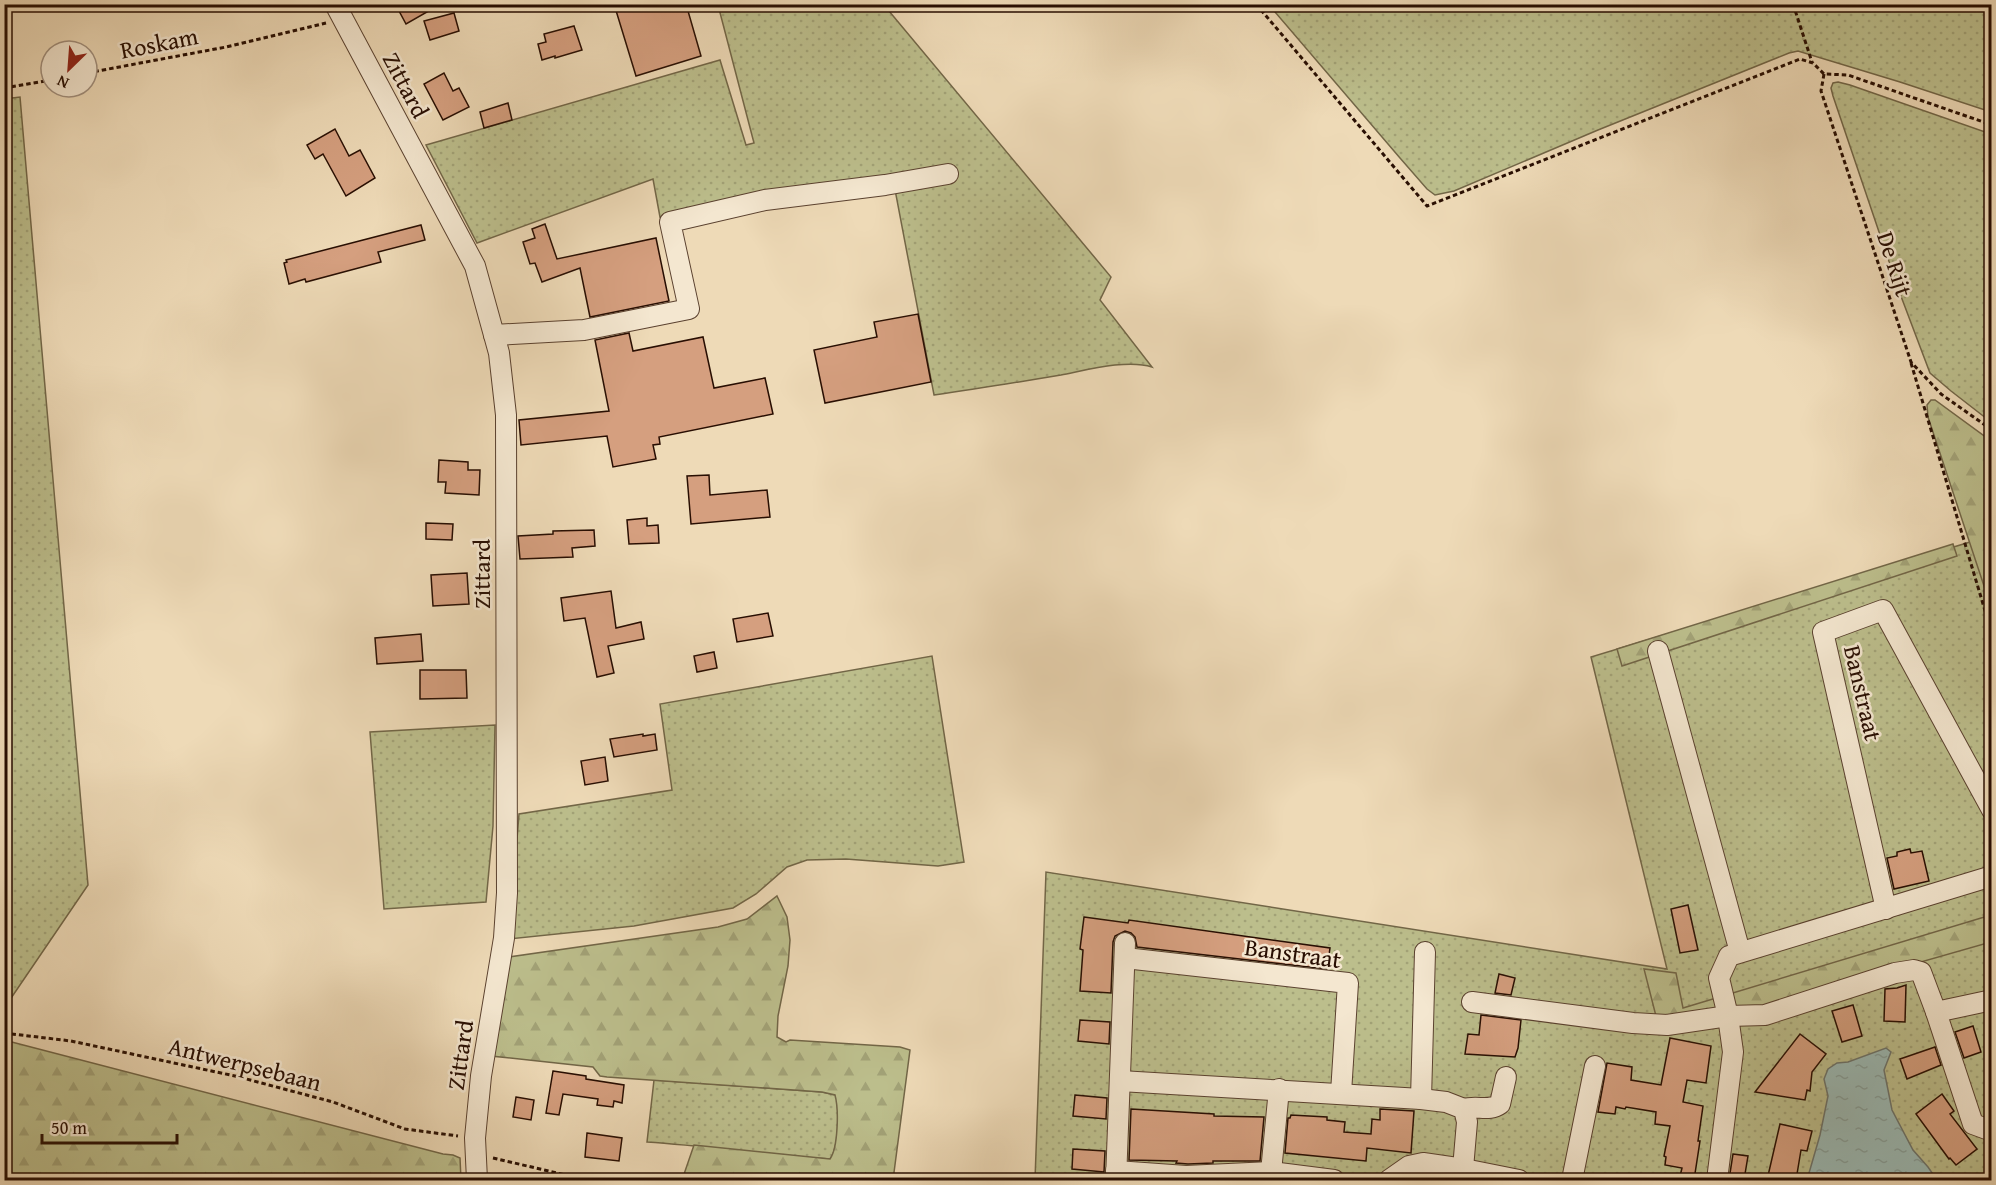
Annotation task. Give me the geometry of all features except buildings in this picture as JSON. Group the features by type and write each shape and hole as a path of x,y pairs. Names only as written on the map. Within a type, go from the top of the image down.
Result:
{"street":[{"name":"Zittard","path":"338,12 475,266 499,353 506,415 507,893 504,938 481,1076 476,1146 477,1180"},
{"path":"494,335 584,330 689,309 670,222 765,200 885,185 948,174"},
{"name":"Banstraat","path":"1886,909 1823,632 1883,610 1992,810"},
{"path":"1658,651 1740,952"},
{"path":"1717,1180 1733,1052 1719,978 1729,956 1992,876"},
{"name":"Banstraat","path":"1116,1176 1125,951 1348,983 1341,1093"},
{"path":"1421,1099 1425,951"},
{"path":"1472,1002 1633,1023 1667,1025 1728,1016 1765,1015 1895,972 1914,970 1921,972 1973,1124 1990,1124"},
{"path":"1936,1012 1992,1000"},
{"path":"1572,1180 1594,1066"},
{"path":"1120,1081 1341,1093 1446,1102 1464,1109 1470,1107 1494,1109 1500,1104 1506,1077"},
{"path":"1271,1172 1279,1089"},
{"path":"1463,1175 1467,1122 1464,1109"},
{"path":"1389,1180 1409,1166 1423,1163 1463,1175 1520,1180"},
{"path":"1116,1176 1271,1172 1334,1180"}],"path":[{"path":"1256,4 1427,206 1800,59 1813,63"},
{"path":"1793,4 1813,63 1824,74 1848,75 1992,125"},
{"name":"Roskam","path":"99,71 226,47 338,12"},
{"name":"De Rijt","path":"1824,74 1821,92 1911,362 1941,394 1992,430"},
{"path":"4,88 39,82"},
{"path":"1911,362 1992,634"},
{"name":"Antwerpsebaan","path":"4,1033 71,1041 161,1060 333,1102 405,1130 476,1146 587,1180"}],"green space":[{"path":"718,5 884,5 1111,277 1100,300 1152,367 1131,364 1107,366 934,395 893,179 773,194 660,217 653,179 477,243 426,145 720,60 746,145 754,143"},
{"path":"1269,5 1991,5 1991,112 1798,51 1598,130 1454,191 1435,195 1427,189"},
{"path":"1838,82 1991,134 1991,422 1930,373 1899,291 1833,96 1831,88 1833,83"},
{"path":"20,97 88,885 5,1007 4,99"},
{"path":"1931,400 1935,400 1991,441 1991,607 1928,417 1927,405"},
{"path":"1980,539 1992,572 1991,1180 1035,1180 1046,872 1667,969 1591,657"},
{"path":"1953,544 1957,556 1622,666 1617,649"},
{"path":"932,656 964,862 938,866 846,859 807,860 787,867 756,894 733,908 634,926 509,939 519,814 672,790 660,704"},
{"path":"495,725 493,826 486,902 384,909 370,732"},
{"path":"777,896 787,917 790,940 777,1037 786,1042 790,1040 900,1047 910,1050 893,1180 682,1180 694,1145 830,1159 835,1146 837,1128 835,1095 822,1092 607,1077 600,1076 593,1067 491,1056 509,957 718,927 747,919"},
{"path":"1991,915 1991,942 1749,1011 1657,1020 1644,969 1676,973 1683,1008"},
{"path":"4,1040 453,1155 460,1158 461,1180 5,1180"},
{"path":"654,1080 822,1092 836,1095 838,1128 833,1154 830,1159 647,1142"}],"water":[{"path":"1886,1048 1891,1052 1884,1070 1892,1110 1913,1150 1937,1180 1807,1180 1828,1096 1824,1079 1828,1069 1837,1063 1848,1062"}]}
